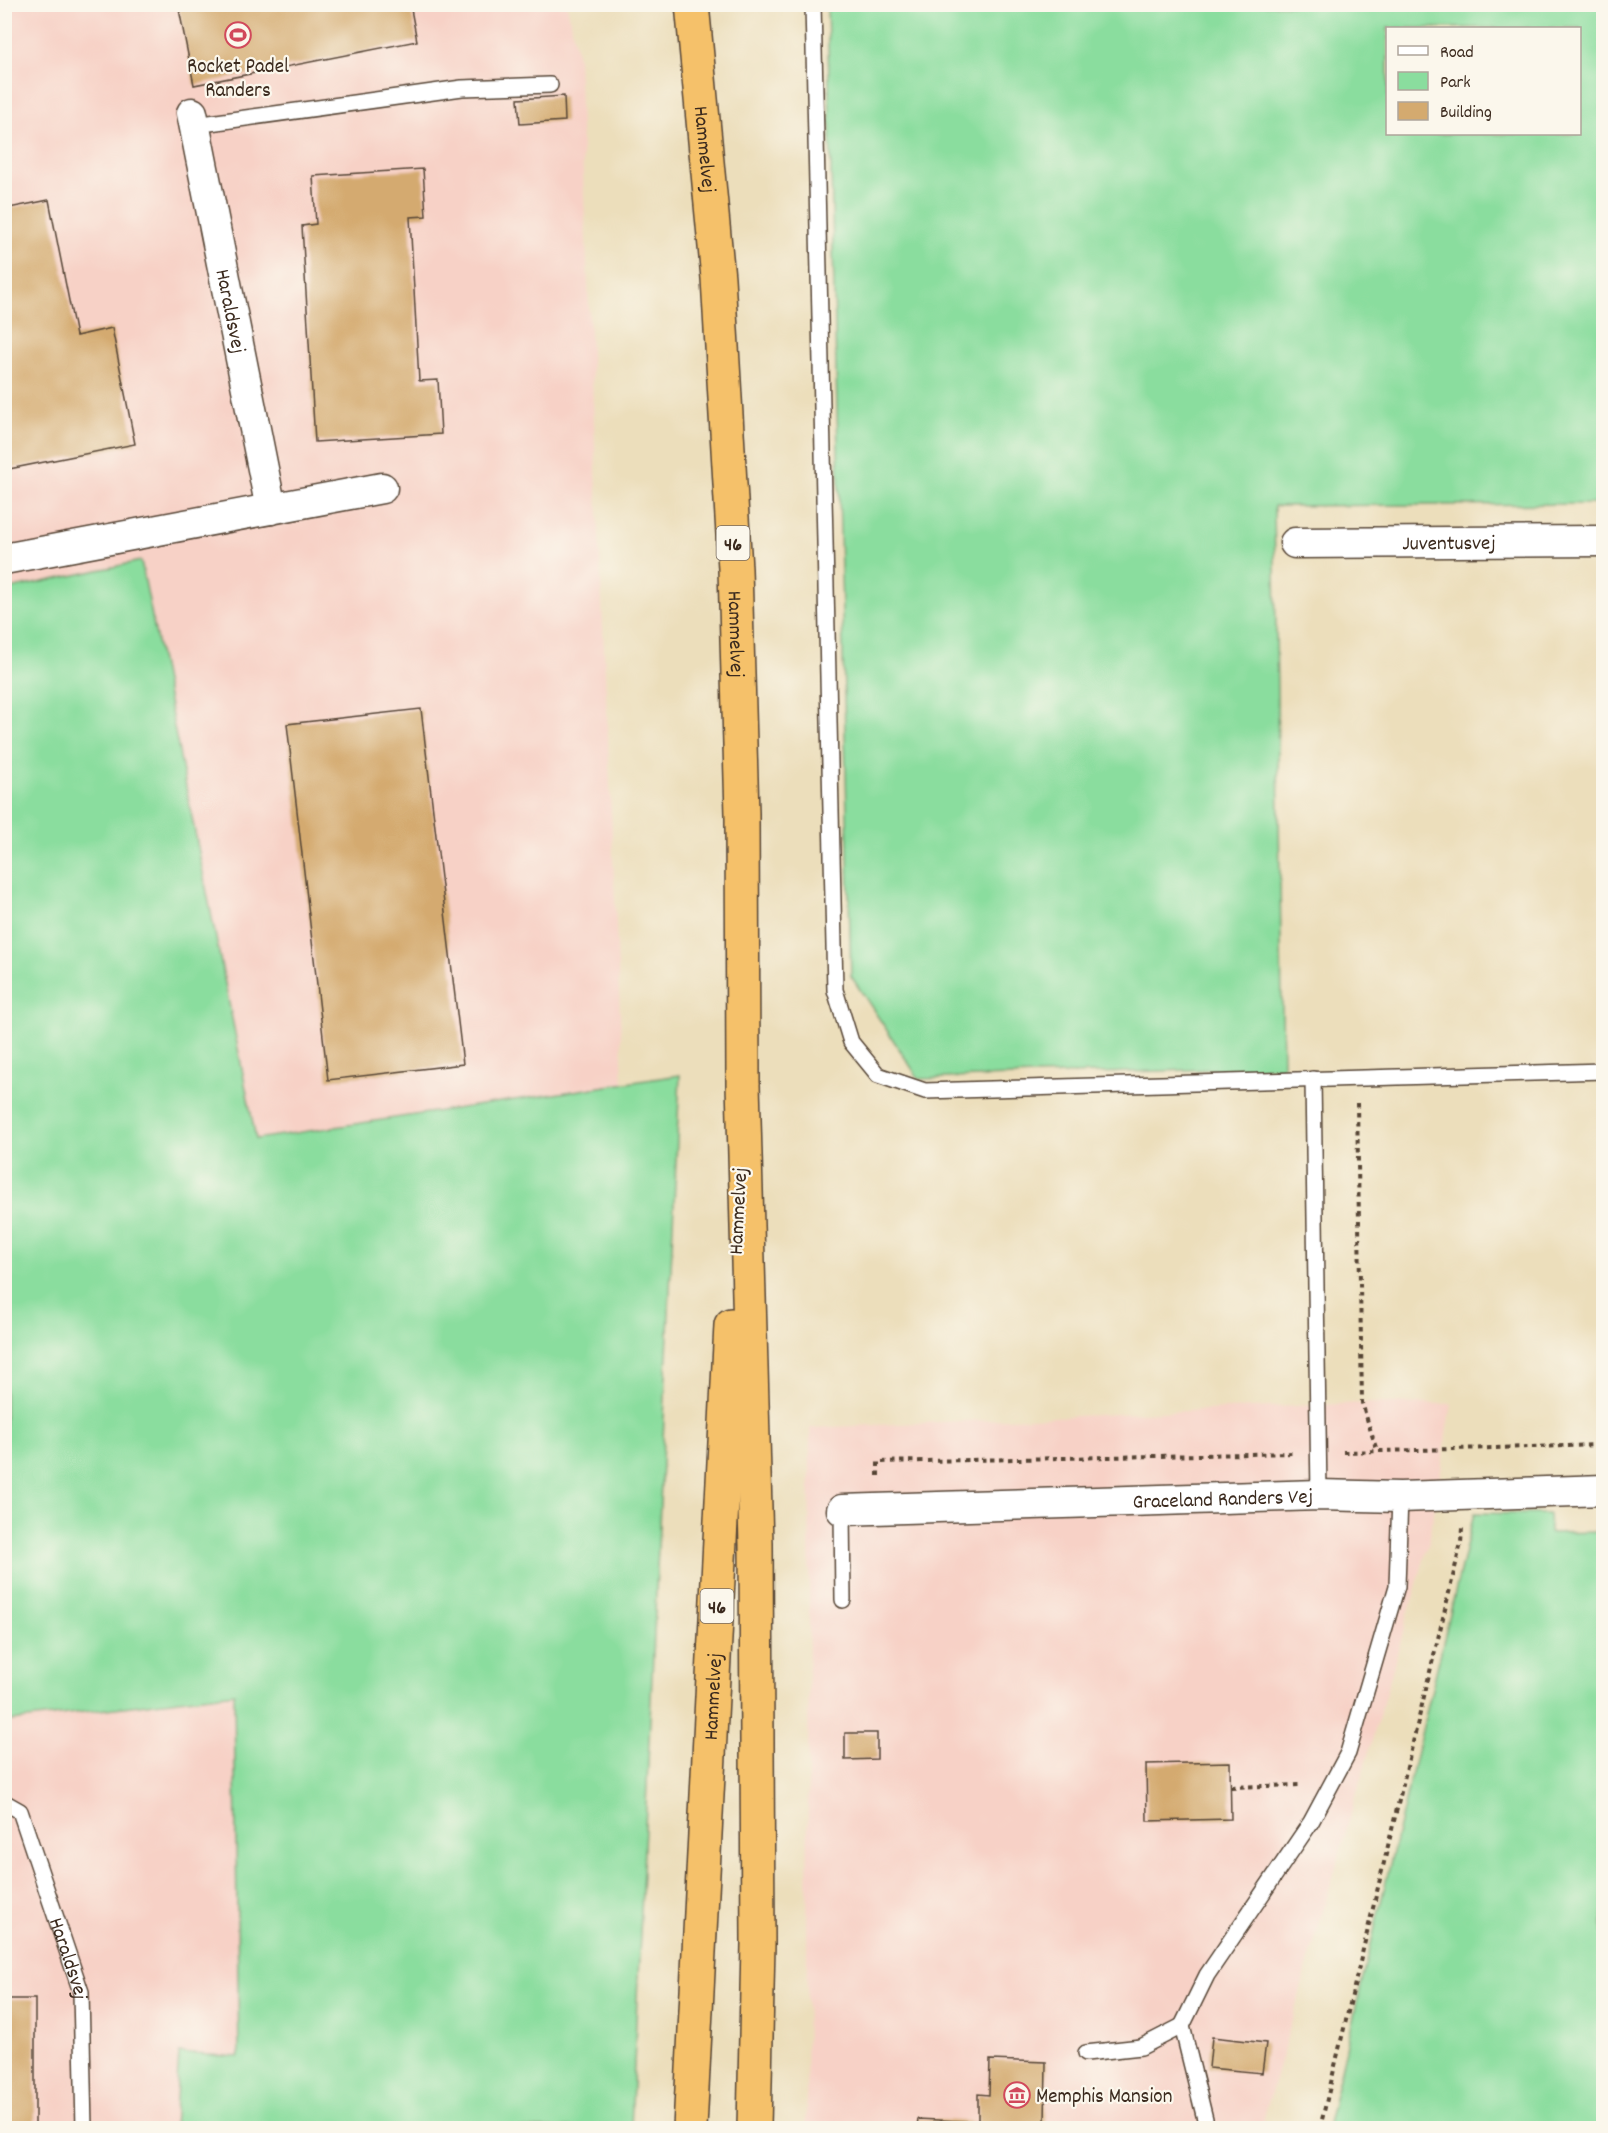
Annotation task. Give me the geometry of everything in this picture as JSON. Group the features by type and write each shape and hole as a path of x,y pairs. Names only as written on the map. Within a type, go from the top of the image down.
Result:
{"highway":[{"name":"Hammelvej","path":"692,4 718,278 735,568 742,814 743,1084 757,1555 759,1944 754,2128"},
{"name":"Hammelvej","path":"690,2128 743,1084"},
{"path":"674,2128 707,1812"},
{"path":"707,1812 707,2128"}],"street":[{"name":"Haraldsvej","path":"193,119 271,509"},
{"path":"4,559 382,488"},
{"name":"Juventusvej","path":"1295,543 1604,541"},
{"name":"Graceland Randers Vej","path":"842,1510 1604,1490"}],"lane":[{"path":"813,4 835,990 851,1042 878,1075 925,1091 1604,1071"},
{"path":"193,119 462,88 550,85"},
{"path":"1313,1079 1319,1496"},
{"path":"1086,2053 1141,2048 1182,2026 1207,1975 1311,1822 1348,1753 1397,1586 1400,1497"},
{"path":"842,1510 843,1600"},
{"name":"Haraldsvej","path":"4,1802 20,1811 81,1992 84,2128"},
{"path":"1182,2026 1205,2119 1204,2128"}],"path":[{"path":"1356,1078 1362,1403 1377,1451"},
{"path":"880,1509 878,1462 1604,1445"},
{"path":"1320,2128 1461,1543 1466,1493 1464,1449"},
{"path":"1231,1787 1312,1784 1328,1791"}],"shaded area":[{"path":"5,5 567,5 578,58 638,1423 614,2128 5,2128"},
{"path":"1362,1403 1452,1404 1429,1542 1261,2128 806,2128 810,1428"}],"green space":[{"path":"827,5 1603,5 1603,504 1274,506 1283,1067 919,1079 851,976"},
{"path":"141,561 256,1139 680,1075 631,2128 174,2128 179,2053 239,2057 234,1693 5,1722 5,590"},
{"path":"1474,1513 1549,1514 1550,1533 1603,1532 1603,2128 1327,2128"}],"building":[{"path":"178,4 410,4 417,41 194,85"},
{"path":"564,96 565,121 520,124 518,99"},
{"path":"423,169 426,216 410,217 419,381 438,380 441,434 315,442 302,226 316,224 313,176"},
{"path":"49,200 76,336 112,328 135,444 4,470 4,209"},
{"path":"421,709 463,1064 328,1080 287,724"},
{"path":"845,1733 877,1733 877,1759 845,1760"},
{"path":"1230,1762 1231,1819 1147,1821 1146,1764"},
{"path":"4,1999 35,1999 35,2128 4,2128"},
{"path":"1212,2037 1266,2043 1262,2073 1209,2068"},
{"name":"Memphis Mansion","path":"990,2060 1046,2062 1045,2124 1076,2125 1076,2128 917,2128 918,2119 978,2122 978,2094 989,2095"}],"place":[{"name":"Rocket Padel Randers","path":"238,35"},
{"name":"Memphis Mansion","path":"1017,2095"}]}
